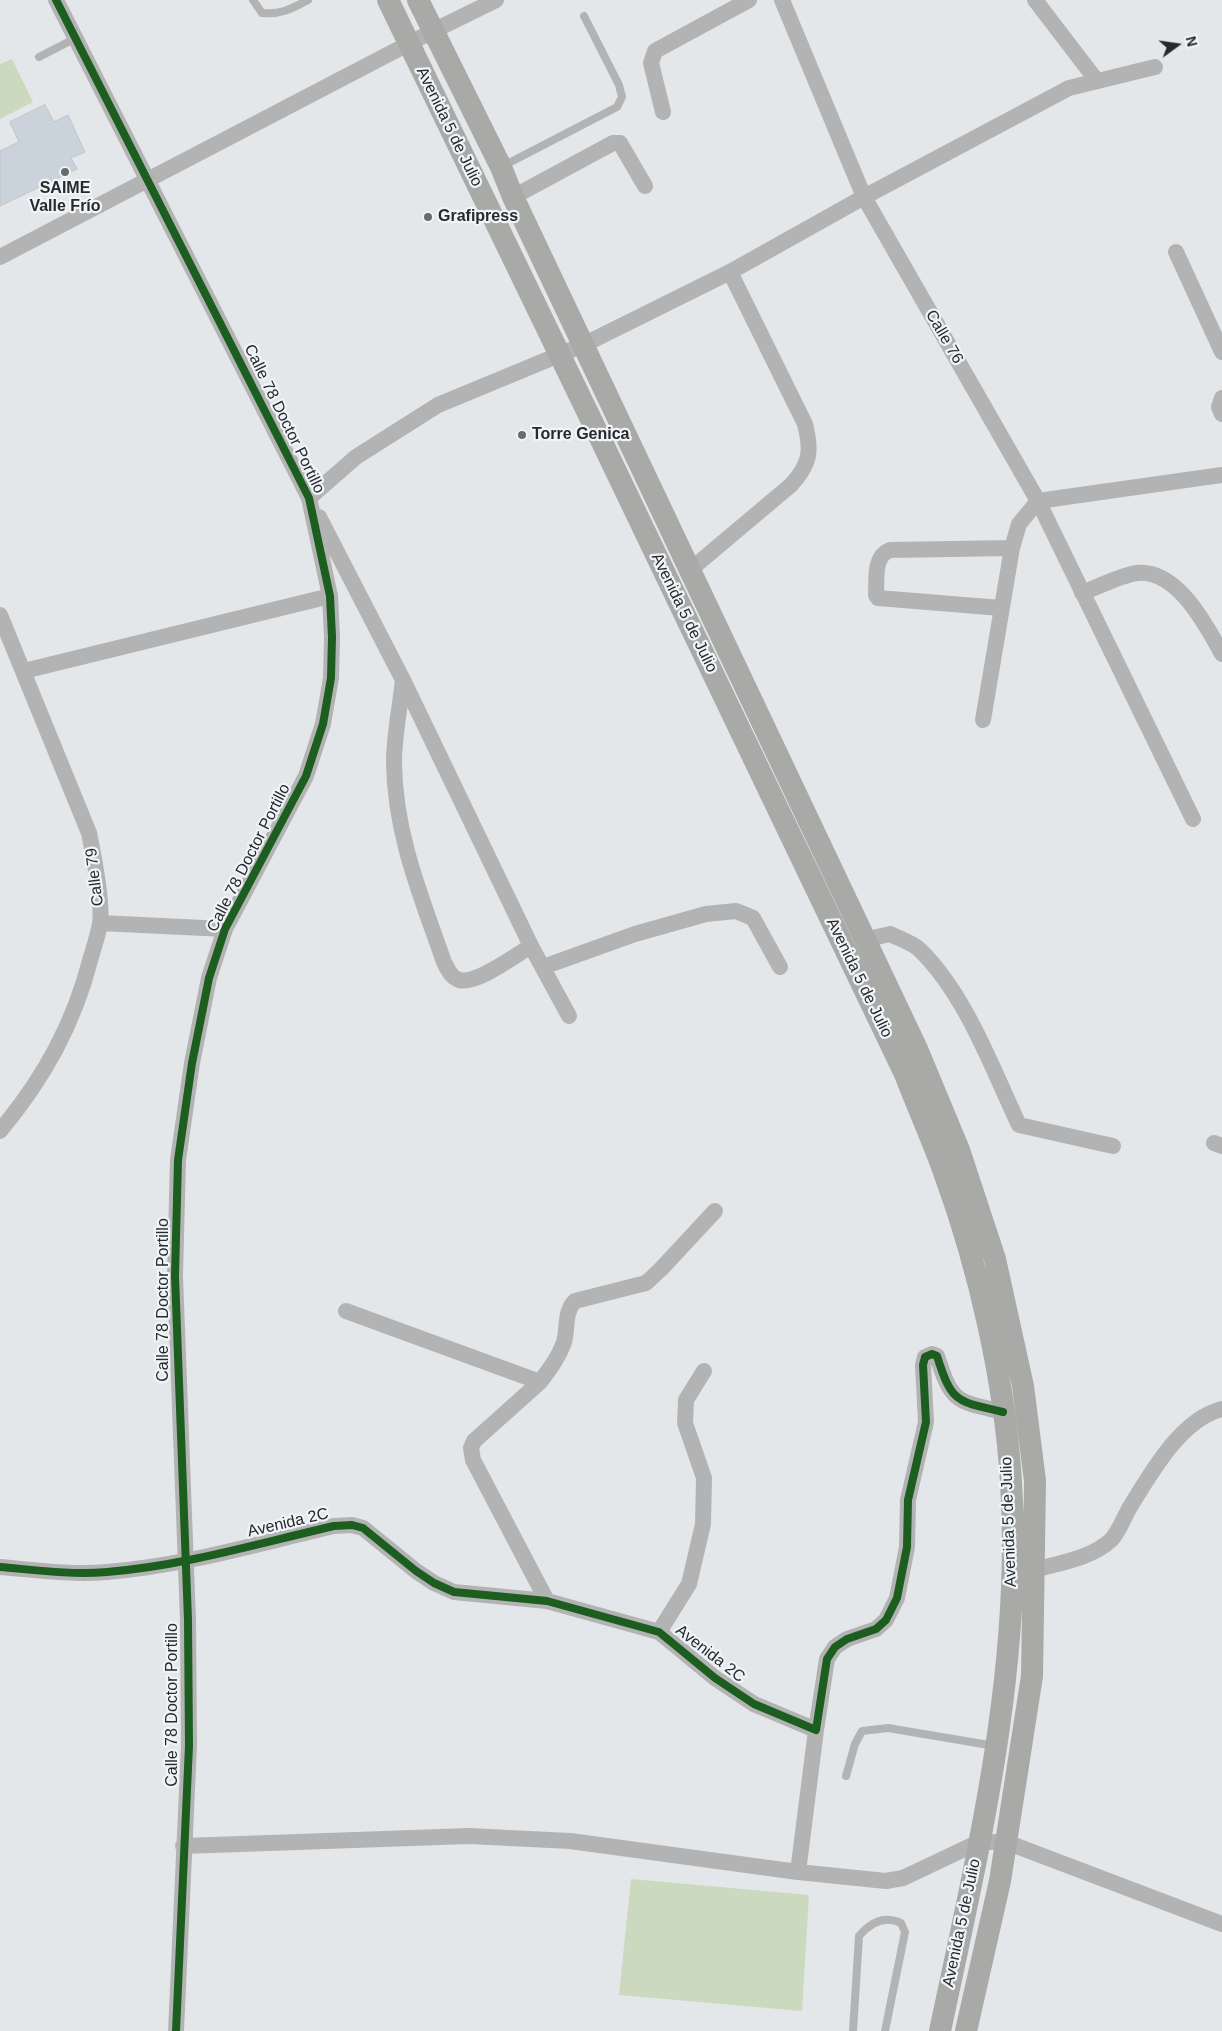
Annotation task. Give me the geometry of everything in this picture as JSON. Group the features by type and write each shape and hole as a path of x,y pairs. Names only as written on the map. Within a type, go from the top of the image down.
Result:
{"main road":[{"name":"Avenida 5 de Julio","path":"388,0 905,1074 946,1176 971,1259 988,1325 1003,1412 1011,1482 1012,1586 1007,1664 997,1746 940,2031"},
{"name":"Avenida 5 de Julio","path":"418,0 501,167 512,198 917,1049 960,1150 995,1259 1024,1395 1035,1481 1032,1676 1006,1842 966,2031"}],"street":[{"name":"Calle 78 Doctor Portillo","path":"56,0 309,498 330,596 331,678 320,732 306,776 225,929 209,978 192,1063 178,1160 175,1276 186,1560 189,1746 176,2031"},
{"path":"0,257 496,0"},
{"path":"663,112 651,63 655,51 749,0"},
{"name":"Calle 76","path":"782,0 864,197 1038,501 1193,819"},
{"path":"1035,0 1097,81"},
{"path":"569,1016 531,946 403,680 309,498 356,457 438,405 583,345 730,272 864,197 1069,88 1155,67"},
{"path":"512,198 613,143 620,143 645,186"},
{"path":"1176,252 1222,352"},
{"path":"690,570 791,485 805,470 810,445 805,424 730,272"},
{"path":"1222,398 1219,407 1222,414"},
{"path":"983,720 1000,608 1012,548 1020,524 1038,501 1222,475"},
{"path":"1000,608 878,598 876,595 879,559 883,552 890,550 1012,548"},
{"path":"1082,593 1136,573 1150,574 1172,585 1202,618 1222,654"},
{"path":"24,671 330,596"},
{"name":"Calle 79","path":"0,615 5,640 24,671 89,833 96,866 100,924 87,974 69,1026 47,1067 0,1132"},
{"path":"403,680 394,762 397,800 404,846 444,962 450,973 458,980 467,981 477,978 531,946"},
{"path":"543,967 634,934 706,914 736,911 753,918 780,967"},
{"path":"100,924 225,929"},
{"path":"864,940 890,934 919,949 949,984 980,1043 1019,1125 1113,1146"},
{"path":"548,1601 473,1460 471,1448 474,1441 540,1382 553,1364 564,1341 570,1305 575,1301 646,1283 715,1210"},
{"path":"346,1311 540,1382"},
{"path":"798,1872 827,1659 835,1647 847,1639 876,1629 886,1620 898,1598 907,1546 908,1500 926,1422 923,1365 925,1357 932,1354 937,1356 950,1392 961,1402 1003,1412"},
{"path":"659,1632 689,1584 703,1524 704,1478 685,1423 686,1400 704,1371"},
{"path":"1034,1570 1089,1554 1112,1539 1130,1506 1172,1443 1191,1426 1215,1411 1222,1409"},
{"name":"Avenida 2C","path":"0,1567 49,1572 107,1572 186,1560 334,1526 352,1525 374,1535 434,1584 454,1592 548,1601 659,1632 715,1678 754,1704 816,1730"},
{"path":"183,1846 460,1837 570,1841 798,1872 886,1881 903,1878 979,1842 1006,1842 1222,1924"}],"lane":[{"path":"253,0 262,13 275,14 286,12 308,0"},
{"path":"501,167 617,107 622,97 618,84 584,16"},
{"path":"39,57 76,38"},
{"path":"846,1776 855,1744 862,1731 888,1728 997,1746"},
{"path":"853,2031 859,1936 868,1926 892,1919 900,1922 905,1932 885,2031"}],"green space":[{"path":"12,59 33,102 0,119 0,64"},
{"path":"631,1879 809,1895 802,2011 619,1995"}],"building":[{"path":"45,105 54,122 68,115 85,152 71,158 77,169 0,206 0,151 19,142 10,122"}],"cycle path":[{"path":"56,0 309,498 330,596 331,678 323,724 306,776 225,929 209,978 192,1063 178,1160 175,1276 188,1620 189,1746 176,2031"},
{"path":"0,1567 80,1573 136,1569 221,1553 334,1526 352,1525 363,1528 416,1571 434,1583 454,1592 547,1601 659,1632 715,1678 754,1704 816,1730 827,1659 835,1647 847,1639 876,1629 886,1620 897,1598 907,1547 908,1500 926,1422 923,1365 925,1357 932,1354 937,1356 947,1383 958,1398 975,1405 1003,1412"}],"place":[{"name":"SAIME Valle Frío","path":"65,172"},
{"name":"Grafipress","path":"428,217"},
{"name":"Torre Genica","path":"522,435"}]}
